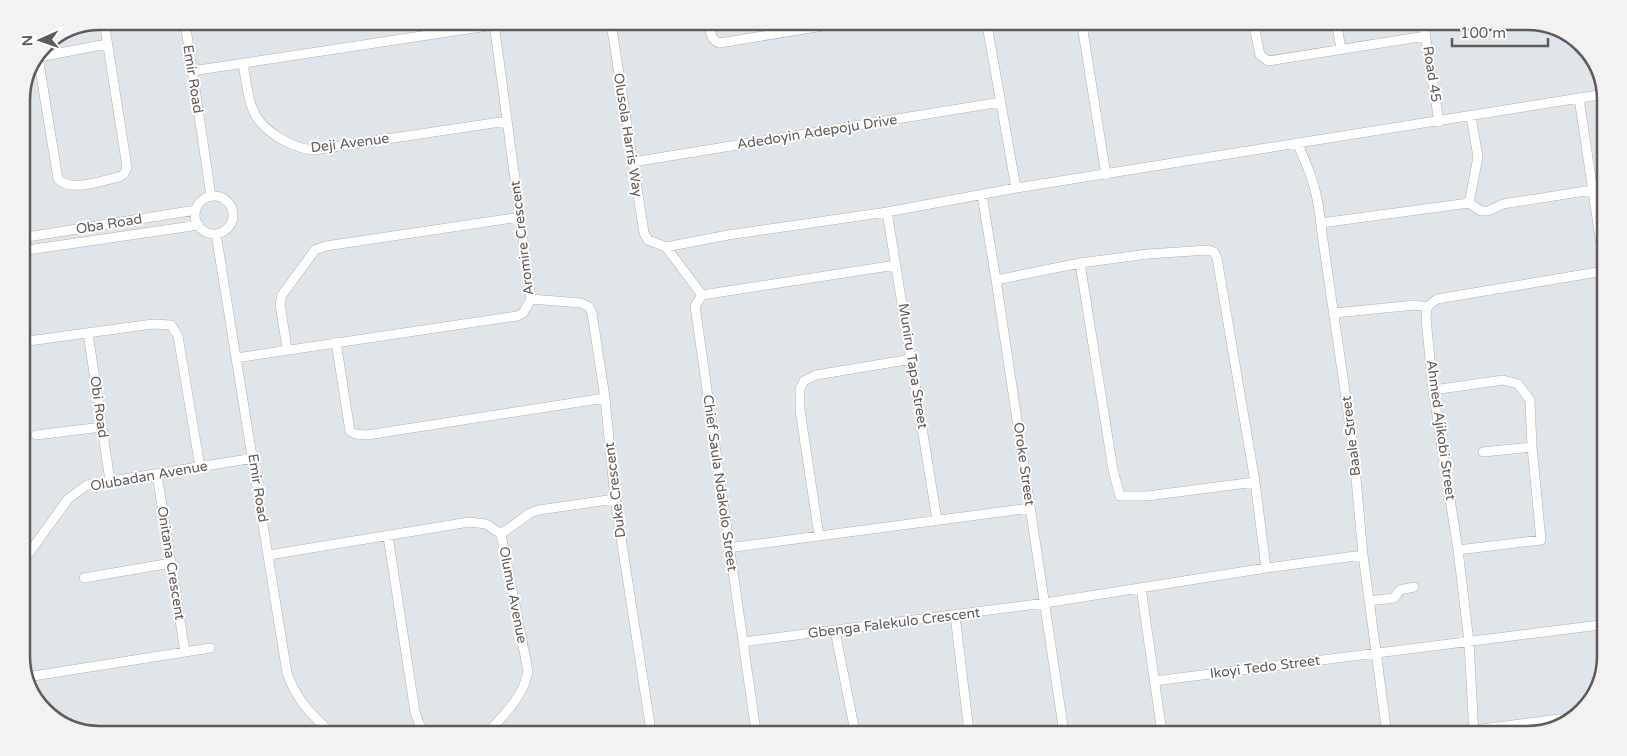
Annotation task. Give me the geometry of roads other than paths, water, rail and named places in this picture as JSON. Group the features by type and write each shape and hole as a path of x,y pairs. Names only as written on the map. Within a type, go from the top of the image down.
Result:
{"street":[{"path":"40,65 58,179 64,185 73,186 119,177 124,174 127,167 106,30"},
{"name":"Emir Road","path":"186,30 211,196"},
{"path":"192,72 456,30"},
{"name":"Aromire Crescent","path":"236,358 517,316 523,313 531,299 495,30"},
{"name":"Olusola Harris Way","path":"612,30 644,233 648,240 666,247"},
{"path":"710,30 712,37 720,43 799,30"},
{"path":"989,30 1016,188"},
{"path":"1083,30 1106,174"},
{"path":"1255,30 1260,55 1265,60 1341,49 1425,32"},
{"path":"1338,30 1341,49"},
{"name":"Road 45","path":"1425,32 1439,122"},
{"path":"65,52 108,44"},
{"name":"Deji Avenue","path":"243,64 253,111 263,124 276,134 301,148 313,150 507,121"},
{"path":"896,265 702,295 666,247 728,234 887,212 1016,188 1471,117 1597,95"},
{"path":"1579,98 1597,221"},
{"name":"Adedoyin Adepoju Drive","path":"633,162 1001,102"},
{"path":"1469,203 1478,157 1475,128 1471,117"},
{"name":"Baale Street","path":"1297,143 1313,177 1319,202 1353,446 1363,555 1386,726"},
{"path":"1321,222 1469,203 1481,211 1488,211 1503,204 1592,190"},
{"name":"Oroke Street","path":"982,195 1063,726"},
{"path":"211,196 217,196 228,202 233,212 227,229 216,234 207,232 198,225 196,210 202,201 211,196"},
{"name":"Oba Road","path":"30,237 196,210"},
{"name":"Muniru Tapa Street","path":"887,212 912,359 936,520"},
{"path":"287,350 280,304 282,295 315,250 345,242 520,217"},
{"path":"30,250 198,225"},
{"path":"47,234 48,248"},
{"name":"Emir Road","path":"216,234 288,673 294,691 303,706 324,726"},
{"path":"996,280 1080,263 1148,254 1208,250 1214,252 1218,258 1255,482 1266,568"},
{"path":"1080,263 1113,470 1120,496 1147,496 1255,482"},
{"path":"1335,313 1415,305 1427,307 1437,299 1597,272"},
{"name":"Chief Saula Ndakolo Street","path":"702,295 695,306 728,548 755,726"},
{"name":"Duke Crescent","path":"531,299 571,301 589,307 592,313 605,398 615,500 650,726"},
{"name":"Ahmed Ajikobi Street","path":"1427,307 1426,318 1433,390 1458,550 1469,642 1474,726"},
{"path":"30,341 153,324 171,325 178,336 200,467"},
{"name":"Obi Road","path":"88,333 110,481"},
{"path":"336,342 350,431 355,434 367,435 605,398"},
{"path":"819,536 801,418 800,389 804,381 816,375 912,359"},
{"path":"1433,390 1503,380 1518,384 1530,400 1532,447 1541,540 1458,550"},
{"path":"36,435 102,427"},
{"path":"1483,452 1532,447"},
{"name":"Olubadan Avenue","path":"30,552 68,499 87,485 254,458"},
{"name":"Onitana Crescent","path":"157,474 185,652"},
{"path":"501,534 530,513 539,510 615,500"},
{"path":"728,548 1030,508"},
{"name":"Olumu Avenue","path":"269,555 469,522 486,524 501,534 528,671 526,683 517,699 494,726"},
{"path":"388,536 415,712 420,726"},
{"name":"Gbenga Falekulo Crescent","path":"743,642 1044,603 1266,568 1363,555"},
{"path":"84,578 171,563"},
{"path":"1369,601 1394,598 1400,590 1414,587"},
{"path":"1141,588 1161,726"},
{"path":"955,615 968,726"},
{"name":"Ikoyi Tedo Street","path":"1154,681 1597,625"},
{"path":"835,630 855,726"},
{"path":"33,676 210,648"},
{"path":"1514,726 1556,720"}]}
